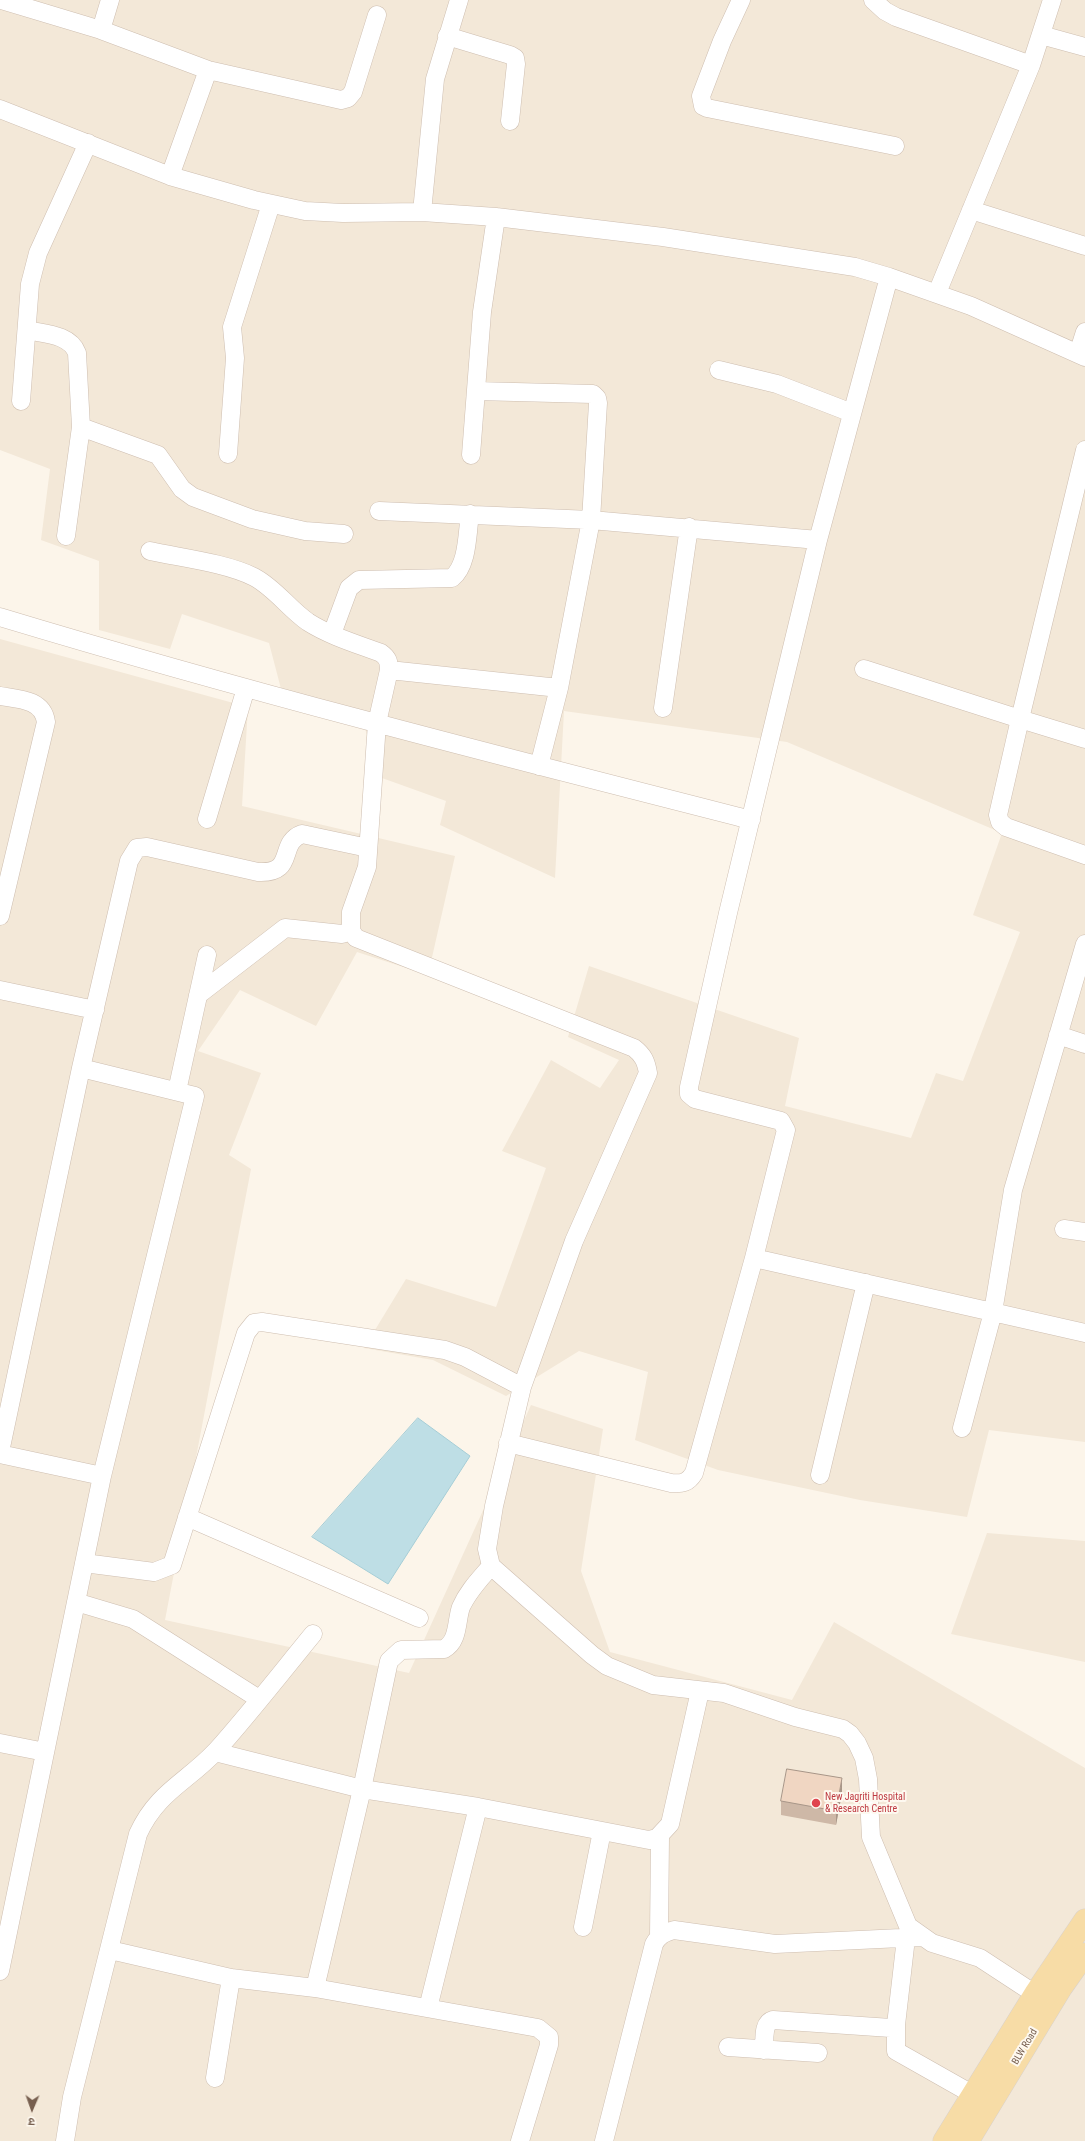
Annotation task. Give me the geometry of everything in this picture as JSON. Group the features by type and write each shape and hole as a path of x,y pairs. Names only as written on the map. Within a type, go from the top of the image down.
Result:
{"main road":[{"path":"944,2141 972,2094 1024,2030 1035,1994 1085,1920"},
{"name":"BLW Road","path":"968,2141 1024,2030 1085,1954"}],"street":[{"path":"1,0 101,30 208,70 331,99 341,100 348,98 353,92 377,15"},
{"path":"101,30 110,0"},
{"path":"422,212 435,78 459,0"},
{"path":"741,0 722,41 701,96 702,106 895,146"},
{"path":"873,0 885,11 896,17 1031,65"},
{"path":"937,293 1031,65 1052,0"},
{"path":"1041,35 1085,47"},
{"path":"447,36 510,55 515,58 516,64 510,121"},
{"path":"170,176 208,70"},
{"path":"0,109 170,176 271,204 305,211 422,212 496,217 663,237 855,267 937,293 999,318 1082,356 1085,332"},
{"path":"22,401 30,284 38,253 88,143"},
{"path":"228,454 235,358 232,327 271,204"},
{"path":"971,210 1085,246"},
{"path":"471,455 482,312 496,217"},
{"path":"508,1443 671,1483 681,1484 689,1480 694,1473 754,1258 785,1137 785,1124 772,1118 695,1099 689,1094 728,913 818,540 890,277"},
{"path":"26,330 68,340 74,345 77,353 81,427 66,536"},
{"path":"719,370 777,384 852,413"},
{"path":"476,391 593,394 597,398 598,403 591,520 559,688 539,766"},
{"path":"81,427 158,456 182,490 193,497 252,519 305,531 344,534"},
{"path":"1085,450 998,816 1000,822 1006,827 1085,855"},
{"path":"379,511 591,520 689,527 818,540"},
{"path":"332,634 349,588 359,580 452,578 458,573 462,564 470,514"},
{"path":"663,708 689,527"},
{"path":"150,551 238,570 255,578 280,596 308,622 332,634 381,653 389,661 389,670 377,723 367,867 351,912 352,930 356,938 634,1048 641,1054 646,1062 648,1072 574,1241 522,1387 508,1443 487,1549 491,1566 592,1655 607,1666 653,1685 700,1691 724,1692 795,1717 843,1729 850,1734 864,1758 868,1779 871,1837 914,1937 896,2025 896,2051 972,2094"},
{"path":"0,617 115,652 246,688 539,766 751,820"},
{"path":"389,670 559,688"},
{"path":"864,670 1085,739"},
{"path":"207,819 246,688"},
{"path":"0,696 30,701 39,707 45,715 46,722 0,916"},
{"path":"102,1476 0,1453 81,1068 129,861 137,848 147,847 268,873 282,866 291,842 295,837 302,834 368,848"},
{"path":"198,995 285,928 342,934 352,930"},
{"path":"962,1428 993,1312 1013,1190 1085,944"},
{"path":"177,1091 207,955"},
{"path":"0,990 95,1010"},
{"path":"1058,1035 1085,1044"},
{"path":"0,1971 6,1919 45,1752 102,1476 195,1096 81,1068"},
{"path":"1064,1229 1085,1232"},
{"path":"754,1258 1085,1333"},
{"path":"820,1475 866,1283"},
{"path":"84,1562 154,1572 172,1565 246,1333 254,1323 262,1322 445,1350 465,1357 522,1387"},
{"path":"187,1517 419,1618"},
{"path":"315,1988 362,1789 389,1661 401,1650 444,1649 450,1646 454,1639 460,1609 465,1598 491,1566"},
{"path":"76,1602 133,1619 259,1699"},
{"path":"65,2141 72,2098 138,1834 156,1803 215,1752 313,1634"},
{"path":"215,1752 362,1789 478,1807 649,1840 660,1836 670,1824 700,1691"},
{"path":"0,1743 45,1752"},
{"path":"428,2008 478,1807"},
{"path":"583,1927 602,1831"},
{"path":"659,1937 660,1836"},
{"path":"604,2141 654,1944 665,1932 674,1930 775,1944 914,1937 980,1958 1035,1994"},
{"path":"110,1950 231,1978 315,1988 538,2028 549,2037 549,2045 520,2141"},
{"path":"214,2078 231,1978"},
{"path":"764,2050 766,2025 773,2020 862,2027 891,2028 896,2025"},
{"path":"728,2047 818,2053"}],"shaded area":[{"path":"0,0 1085,0 1085,1442 989,1430 967,1517 860,1500 718,1470 635,1440 648,1372 579,1351 506,1396 433,1360 364,1348 406,1279 496,1307 546,1168 502,1151 551,1060 600,1088 619,1060 568,1037 589,966 799,1038 785,1106 911,1138 936,1073 963,1081 1020,932 973,915 1002,833 787,742 564,711 555,878 440,825 446,801 382,778 364,726 285,704 269,643 182,614 170,649 99,630 99,561 41,540 50,469 0,450"},
{"path":"0,639 248,707 242,806 455,856 428,975 357,952 316,1026 240,990 198,1051 261,1073 229,1155 251,1169 165,1620 409,1673 531,1405 603,1429 581,1571 610,1652 792,1700 834,1622 1085,1768 1085,2141 0,2141"},
{"path":"987,1533 1085,1541 1085,1662 951,1634"}],"water":[{"path":"418,1418 470,1456 388,1584 312,1537"}],"building":[{"path":"787,1769 842,1778 836,1811 781,1801"}],"place":[{"name":"New Jagriti Hospital & Research Centre","path":"816,1803"}]}
